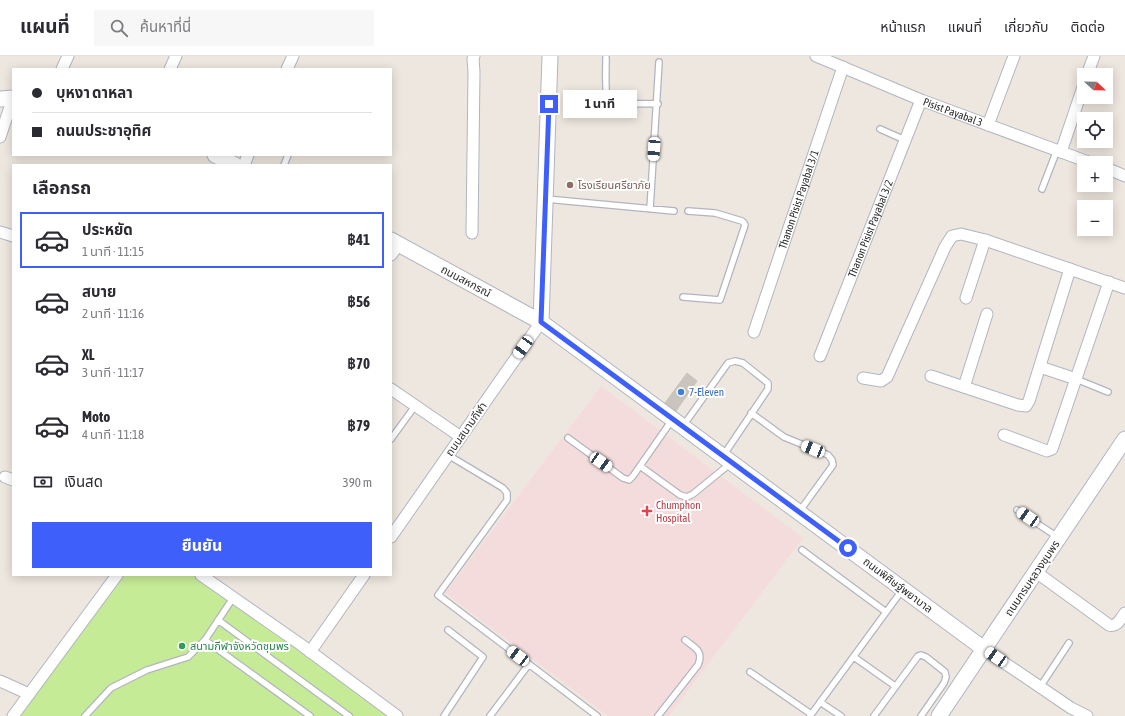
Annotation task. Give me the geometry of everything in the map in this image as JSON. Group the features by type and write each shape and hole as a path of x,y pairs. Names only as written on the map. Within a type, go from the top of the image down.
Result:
{"street":[{"path":"62,68 68,56"},
{"path":"170,68 176,56"},
{"path":"287,68 293,56"},
{"path":"472,233 474,56"},
{"path":"541,322 550,56"},
{"name":"Pisist Payabal 3","path":"816,56 921,100 1077,158"},
{"path":"988,125 1014,56"},
{"path":"1090,68 1094,56"},
{"name":"Thanon Pisist Payabal 3/1","path":"754,332 844,67"},
{"path":"0,99 12,98"},
{"name":"Thanon Pisist Payabal 3/2","path":"820,356 921,100"},
{"path":"0,137 12,101"},
{"path":"1059,151 1077,103"},
{"path":"217,156 233,164"},
{"path":"1113,171 1125,176"},
{"path":"0,232 12,236"},
{"path":"863,378 881,381 887,377 945,247 952,236 961,234 985,240 1125,288"},
{"path":"966,298 985,240"},
{"name":"ถนนสหกรณ์","path":"394,247 541,322"},
{"path":"931,376 1018,405 1026,406 1040,367 1070,269"},
{"path":"1004,435 1047,451 1052,449 1109,282"},
{"path":"964,387 987,314"},
{"name":"ถนนพิศิษฐ์พยาบาล","path":"541,322 984,649"},
{"name":"ถนนสนามกีฬา","path":"392,536 541,322"},
{"path":"1040,367 1076,379"},
{"path":"392,390 461,437"},
{"name":"ถนนกรมหลวงชุมพร","path":"939,716 1125,439"},
{"path":"1036,572 1109,625 1115,626 1125,613"},
{"path":"13,716 116,576"},
{"path":"201,576 310,652 397,716"},
{"path":"310,652 363,576"},
{"path":"984,649 1071,708 1087,716"},
{"path":"0,681 29,694"}],"lane":[{"path":"606,58 607,95 612,101 619,103 658,104"},
{"path":"650,209 658,104 659,62"},
{"path":"880,129 905,140"},
{"path":"1042,189 1059,151"},
{"path":"546,199 674,211"},
{"path":"683,297 720,300 745,226 744,222 742,221 715,213 688,211"},
{"path":"568,438 623,478 629,480 640,466 728,363 735,360 743,363 768,383 768,389 751,413 727,459 693,494 687,497 680,495 640,466"},
{"path":"1076,379 1108,392"},
{"path":"392,438 415,406"},
{"path":"751,413 784,437 828,455 832,460 833,465 799,512"},
{"path":"448,455 503,488 507,493 507,500 438,595 597,716"},
{"path":"1017,510 1059,538"},
{"path":"802,550 886,612"},
{"path":"750,672 811,715 903,589"},
{"path":"84,716 111,688 147,670 188,657 205,640 234,598"},
{"path":"218,620 349,716"},
{"path":"444,716 483,657 448,630"},
{"path":"205,640 310,716"},
{"path":"658,716 698,665 701,658 700,653 685,640"},
{"path":"1040,687 1069,643"},
{"path":"874,716 894,686 918,656 921,655 926,657 945,672 946,677 944,683 920,716"},
{"path":"854,657 894,686"},
{"path":"490,716 529,664"},
{"path":"820,702 841,716"}],"shaded area":[{"path":"601,386 803,538 669,716 608,716 445,593"}],"green space":[{"name":"สนามกีฬาจังหวัดชุมพร","path":"116,576 200,576 395,716 15,716"}],"building":[{"name":"7-Eleven","path":"687,373 697,381 676,411 665,403"}],"place":[{"name":"โรงเรียนศรียาภัย","path":"570,185"},
{"name":"7-Eleven","path":"681,392"},
{"name":"Chumphon Hospital","path":"647,511"},
{"name":"สนามกีฬาจังหวัดชุมพร","path":"182,646"}],"route":[{"path":"549,104 541,322 848,548"}]}
